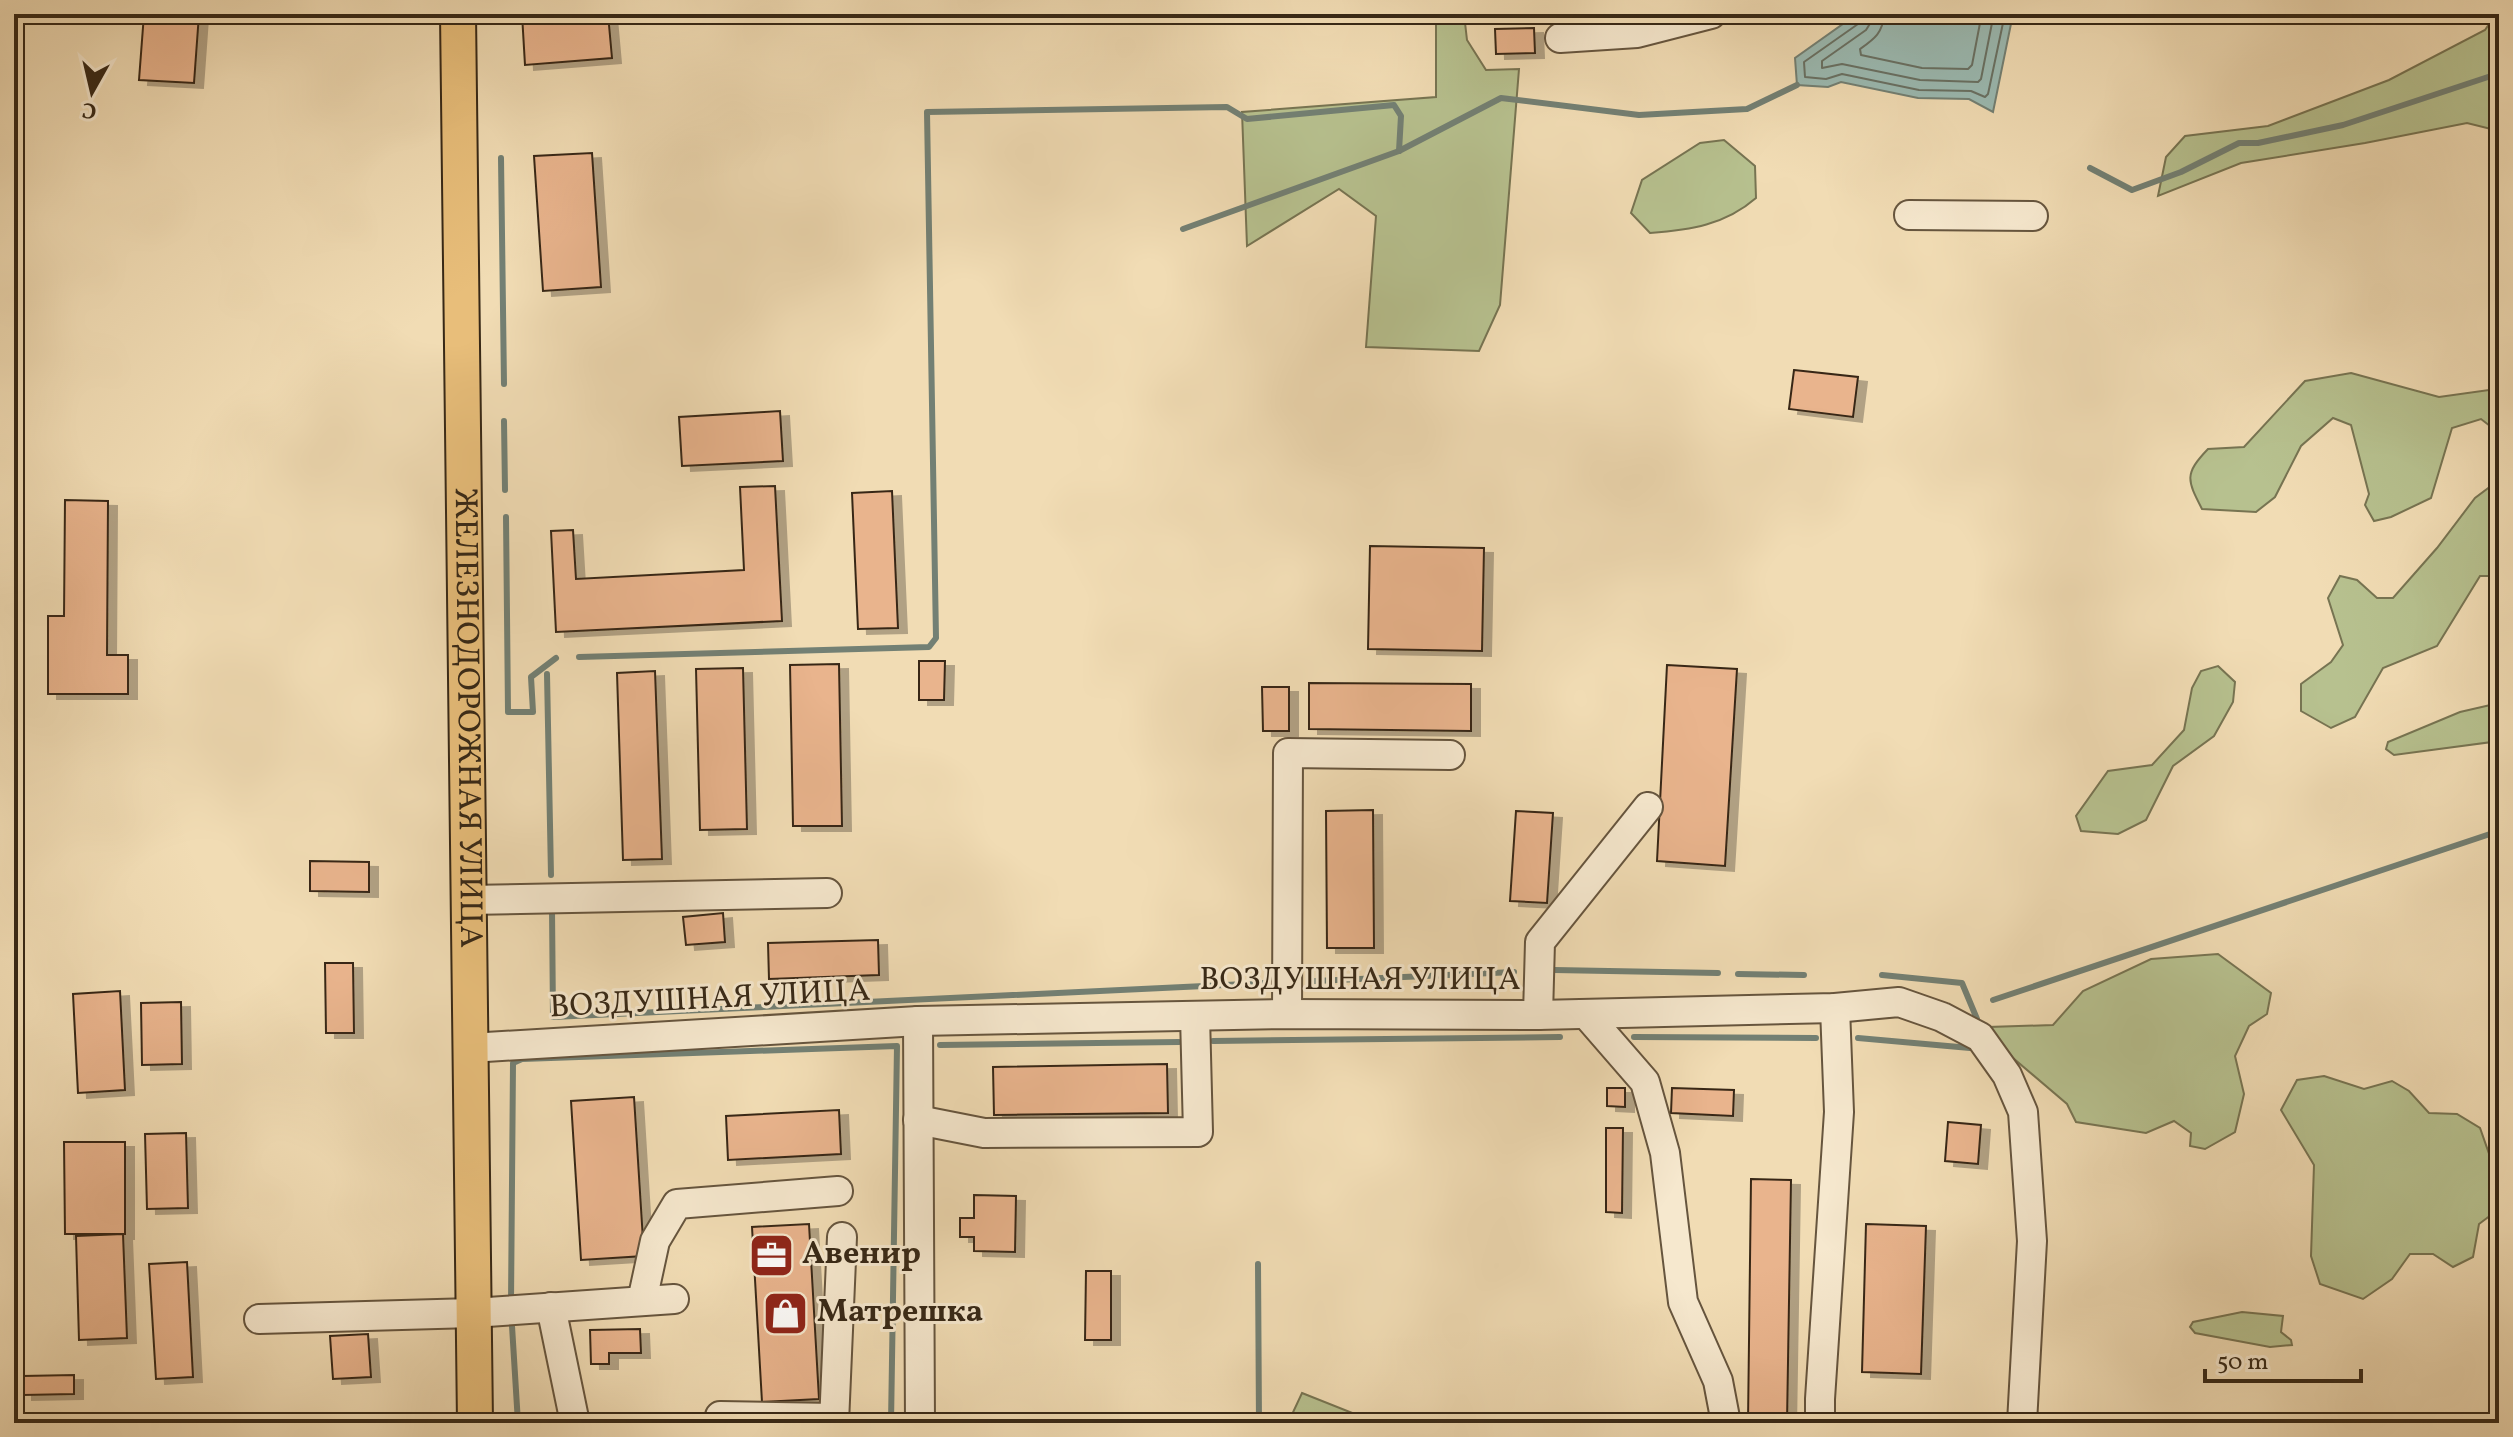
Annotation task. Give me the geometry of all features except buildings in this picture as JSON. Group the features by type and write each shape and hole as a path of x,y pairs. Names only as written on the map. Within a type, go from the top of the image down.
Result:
{"main road":[{"name":"ЖЕЛЕЗНОДОРОЖНАЯ УЛИЦА","path":"458,14 475,1423"}],"street":[{"path":"1560,32 1637,33 1711,14"},
{"path":"1909,215 2033,216"},
{"path":"1287,1014 1288,753 1450,755"},
{"path":"1538,1015 1540,942 1648,807"},
{"path":"468,900 827,893"},
{"name":"ВОЗДУШНАЯ УЛИЦА","path":"470,1048 918,1021 1287,1014 1538,1015 1835,1008 1899,1002 1942,1017 1980,1037 2007,1075 2023,1112 2032,1241 2022,1423"},
{"path":"1820,1423 1839,1112 1835,1008"},
{"path":"1586,1014 1645,1082 1665,1153 1683,1302 1718,1381 1726,1423"},
{"path":"918,1120 984,1133 1198,1132 1195,1016"},
{"path":"918,1021 920,1423"},
{"path":"642,1301 655,1241 677,1204 838,1191"},
{"path":"720,1416 834,1421 842,1237"},
{"path":"259,1319 473,1313 674,1299"},
{"path":"551,1307 575,1423"}],"green space":[{"path":"1436,14 1464,14 1467,40 1486,70 1519,69 1500,305 1479,351 1366,347 1376,216 1339,189 1247,246 1242,112 1436,97"},
{"path":"2499,14 2499,131 2467,123 2241,163 2158,196 2166,157 2185,136 2268,126 2389,80 2485,30"},
{"path":"1724,140 1755,166 1756,198 1719,220 1679,230 1650,233 1631,213 1642,180 1700,143"},
{"path":"2351,373 2439,397 2496,389 2499,392 2499,433 2481,419 2452,428 2431,498 2391,517 2374,521 2365,505 2369,494 2351,425 2333,418 2301,446 2275,497 2256,512 2202,509 2190,478 2195,465 2208,449 2244,447 2305,381"},
{"path":"2499,480 2499,576 2480,576 2437,646 2383,668 2355,717 2331,728 2301,711 2301,684 2331,662 2343,645 2328,598 2340,576 2357,580 2377,598 2393,598 2475,498"},
{"path":"2218,666 2235,682 2233,702 2214,736 2173,766 2146,820 2118,834 2081,831 2076,816 2108,771 2152,765 2184,730 2192,688 2201,671"},
{"path":"2499,703 2499,741 2394,755 2386,749 2388,742 2460,712"},
{"path":"2218,954 2271,993 2267,1014 2249,1026 2235,1056 2244,1094 2235,1132 2205,1149 2190,1146 2191,1133 2174,1121 2146,1133 2076,1122 2067,1104 2013,1058 1989,1027 2053,1025 2083,991 2151,959"},
{"path":"2324,1076 2364,1089 2392,1081 2409,1091 2429,1113 2457,1114 2480,1128 2492,1162 2499,1167 2499,1209 2479,1224 2473,1257 2453,1267 2433,1254 2410,1254 2392,1279 2363,1299 2320,1284 2311,1256 2314,1165 2281,1110 2297,1080"},
{"path":"2242,1312 2283,1316 2281,1332 2291,1340 2292,1345 2270,1347 2195,1333 2190,1327 2193,1322"},
{"path":"1302,1393 1370,1420 1371,1423 1288,1423"}],"water":[{"path":"1870,14 2006,14 2012,19 1993,112 1969,99 1918,98 1841,82 1828,87 1797,85 1795,58 1850,19"}],"waterway":[{"path":"2012,14 2012,19"},
{"path":"2090,168 2132,190 2181,172 2239,143 2258,143 2343,125 2491,76 2499,70"},
{"path":"1183,229 1399,151 1501,98 1639,115 1747,109 1797,85"},
{"path":"579,657 929,647 936,638 927,112 1227,107 1247,119 1394,105 1401,116 1399,151"},
{"path":"501,158 504,384"},
{"path":"504,421 505,490"},
{"path":"506,517 508,712 533,712 531,677 556,658"},
{"path":"547,674 551,875"},
{"path":"1993,1000 2499,831"},
{"path":"552,910 553,1017 1267,983"},
{"path":"1554,970 1718,973"},
{"path":"1315,981 1514,972"},
{"path":"1738,974 1804,975"},
{"path":"1882,975 1962,983 1977,1019"},
{"path":"1213,1041 1560,1037"},
{"path":"1634,1037 1816,1038"},
{"path":"1858,1038 1970,1048"},
{"path":"940,1045 1179,1042"},
{"path":"511,1302 513,1063 522,1059 897,1046 891,1423"},
{"path":"1258,1264 1259,1423"},
{"path":"512,1326 518,1423"}],"place":[{"name":"Авенир","path":"771,1255"},
{"name":"Матрешка","path":"786,1313"}]}
